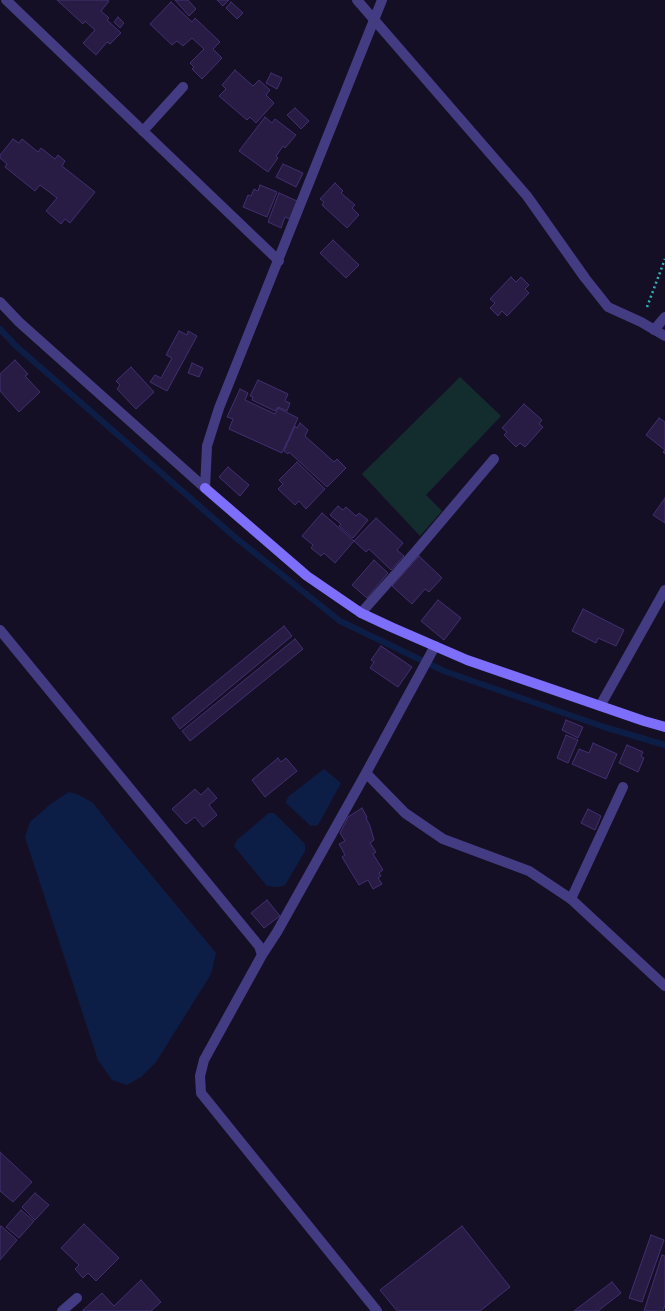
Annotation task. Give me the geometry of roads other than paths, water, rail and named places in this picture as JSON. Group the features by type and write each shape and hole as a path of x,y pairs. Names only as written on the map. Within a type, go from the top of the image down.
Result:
{"street":[{"path":"6,0 279,261"},
{"path":"358,0 527,196 585,278 608,307 641,322 665,336"},
{"path":"206,488 207,446 219,408 382,0"},
{"path":"143,131 183,87"},
{"path":"0,302 19,322 307,576 361,612 391,627 467,660 665,727"},
{"path":"654,330 665,317"},
{"path":"361,612 416,551 494,459"},
{"path":"600,706 665,590"},
{"path":"0,630 259,946 262,955"},
{"path":"377,1311 201,1093 200,1076 204,1060 366,773 435,646"},
{"path":"366,773 405,813 443,840 529,871 571,899 665,986"},
{"path":"571,899 623,787"},
{"path":"62,1311 77,1298"}],"water":[{"path":"324,769 341,783 318,825 311,826 286,803 288,797"},
{"path":"69,792 79,795 93,803 216,953 211,974 156,1062 141,1077 127,1085 112,1080 98,1060 25,837 30,822 52,803"},
{"path":"269,813 274,813 305,844 305,851 285,885 279,887 267,886 234,846 237,840"}],"waterway":[{"path":"0,329 16,346 236,538 340,621 444,671 604,727 665,745"}]}
